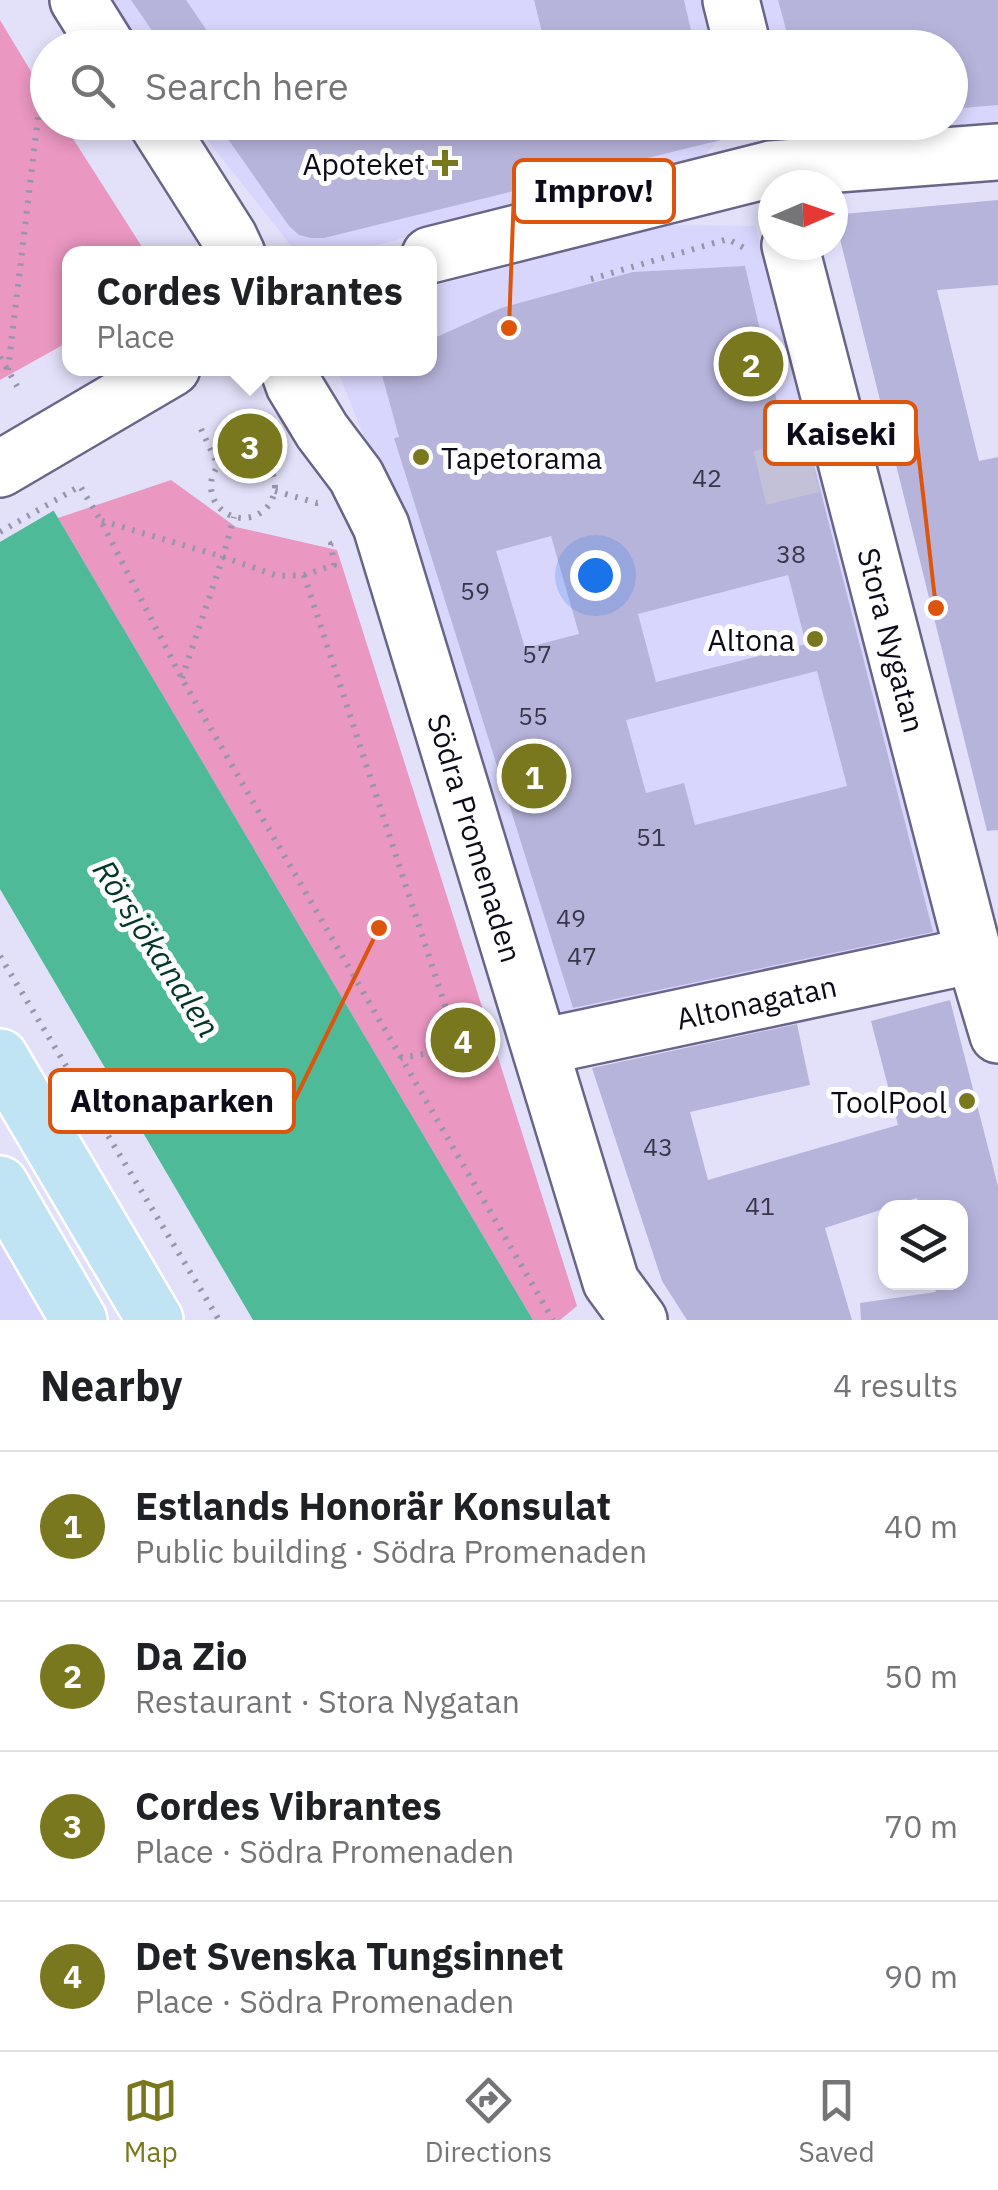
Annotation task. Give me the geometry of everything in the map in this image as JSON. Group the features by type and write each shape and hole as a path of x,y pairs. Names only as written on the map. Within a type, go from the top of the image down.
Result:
{"main road":[{"path":"0,1057 155,1320"},
{"path":"0,1184 79,1320"}],"street":[{"path":"78,0 97,30"},
{"path":"732,0 738,30"},
{"path":"167,140 230,240"},
{"path":"194,140 222,183 230,240"},
{"path":"437,253 769,159 998,152"},
{"name":"Stora Nygatan","path":"795,260 974,955 997,1026"},
{"path":"20,458 158,376"},
{"name":"Södra Promenaden","path":"291,376 322,431 356,476 381,526 612,1282 639,1320"},
{"name":"Altonagatan","path":"541,1047 974,955"}],"path":[{"path":"8,370 35,140"},
{"path":"591,279 728,239 744,246 758,259"},
{"path":"0,358 20,391"},
{"path":"259,419 272,450 272,501 256,516 245,519 234,517 217,505 210,485 218,466 235,455 245,454 255,456 270,469"},
{"path":"201,429 218,466"},
{"path":"0,532 80,486 182,679 553,1320"},
{"path":"182,679 234,517"},
{"path":"101,520 278,576 304,575 334,565 331,544 381,526"},
{"path":"304,575 459,1048"},
{"path":"0,956 220,1320"},
{"path":"400,1058 459,1048 541,1047"}],"shaded area":[{"path":"97,0 708,0 715,30 121,30"},
{"path":"760,0 998,0 998,137 968,140 968,30 768,30"},
{"path":"0,20 30,70 30,140 74,140 142,246 62,246 62,345 0,380"},
{"path":"207,140 718,140 699,161 373,246 291,246"},
{"path":"803,140 962,140 843,150"},
{"name":"Altona","path":"668,225 755,226 758,260 764,260 948,937 582,1033 554,1011 393,509 340,376 437,376 437,285"},
{"path":"171,480 236,527 337,550 577,1306 560,1320 533,1320 58,518"},
{"path":"0,1198 74,1320 0,1320"}],"water":[{"name":"Rörsjökanalen","path":"0,420 533,1320 253,1320 0,889"}],"pier":[{"path":"0,415 58,508 0,542"}],"building":[{"path":"131,0 186,0 207,30 152,30"},
{"path":"534,0 684,0 691,30 542,30"},
{"path":"778,0 998,0 998,105 968,108 968,30 786,30"},
{"path":"229,140 721,140 324,238 299,235"},
{"path":"998,200 998,285 937,290 979,461 998,457 998,830 987,831 845,260 848,214"},
{"name":"Altona","path":"745,266 780,415 800,410 933,932 573,1008 394,438 399,437 382,376 437,376 437,337 501,308 633,272","holes":["551,536 579,634 525,648 496,551","788,575 806,644 656,682 638,614","817,671 847,786 695,825 684,783 646,793 626,720"]},
{"path":"950,1000 998,1186 998,1320 861,1320 860,1303 935,1290 968,1290 968,1200 917,1198 878,1200 878,1211 825,1228 852,1320 687,1320 662,1281 592,1068 797,1024 810,1085 690,1112 708,1180 898,1125 871,1021"}],"tunnel":[{"path":"760,478 818,464"}],"place":[{"name":"Apoteket","path":"445,163"},
{"name":"Improv!","path":"509,328"},
{"name":"Da Zio","path":"751,364"},
{"name":"Cordes Vibrantes","path":"250,446"},
{"name":"Tapetorama","path":"421,457"},
{"name":"Kaiseki","path":"936,608"},
{"name":"Altona","path":"815,639"},
{"name":"Estlands Honorär Konsulat","path":"534,776"},
{"name":"Altonaparken","path":"379,928"},
{"name":"Det Svenska Tungsinnet","path":"463,1040"},
{"name":"ToolPool","path":"967,1101"}]}
